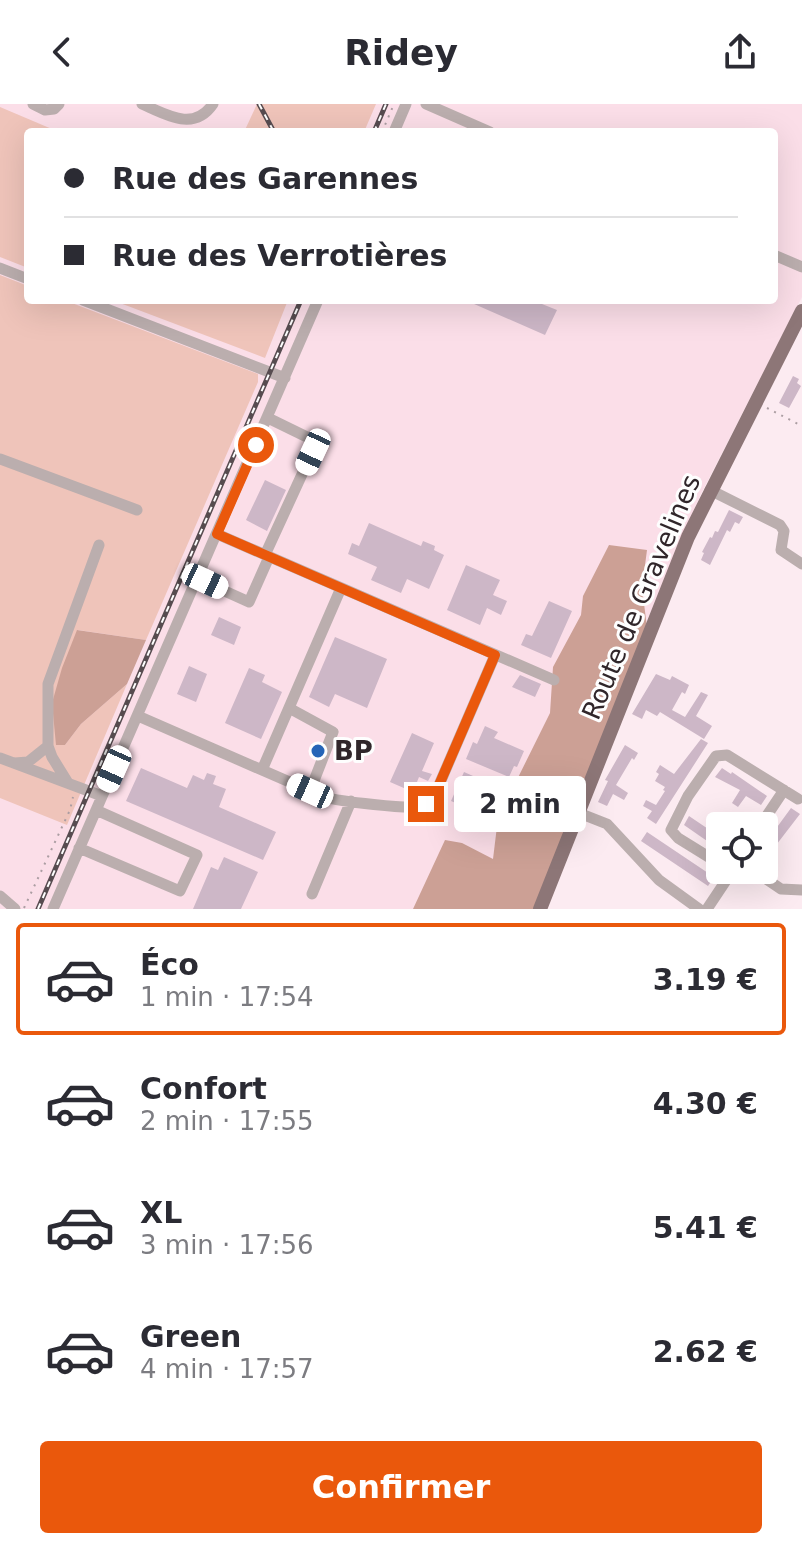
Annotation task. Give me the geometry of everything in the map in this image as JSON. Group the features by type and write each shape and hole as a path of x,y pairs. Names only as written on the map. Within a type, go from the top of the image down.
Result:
{"main road":[{"name":"Route de Gravelines","path":"540,909 678,562 710,490 802,311"}],"street":[{"path":"33,104 45,110 54,109 59,104"},
{"path":"142,104 176,119 202,122 213,104"},
{"path":"396,128 406,104"},
{"path":"426,104 481,128"},
{"path":"778,257 802,267"},
{"path":"0,268 24,277"},
{"path":"93,304 285,378"},
{"path":"53,909 316,304"},
{"path":"198,579 249,602 315,446 309,438 268,418"},
{"path":"0,459 137,510"},
{"path":"710,490 780,525 784,531 781,550 802,564"},
{"path":"217,534 554,680"},
{"path":"72,785 48,746 48,684 99,545"},
{"path":"262,770 341,588"},
{"path":"138,716 335,800 412,807 429,802 495,655"},
{"path":"289,708 333,732 310,791"},
{"path":"5,760 28,762 48,746"},
{"path":"706,855 671,830 690,793 720,754 727,755 798,799"},
{"path":"5,760 102,796"},
{"path":"769,812 784,790"},
{"path":"312,894 351,801"},
{"path":"79,848 180,891 197,855 96,810"},
{"path":"579,813 607,824 653,875 699,909"},
{"path":"707,909 723,884"},
{"path":"774,884 781,889 802,890"},
{"path":"0,896 15,909"}],"path":[{"path":"384,128 394,104"},
{"path":"755,402 802,426"},
{"path":"24,909 70,810 72,785"}],"shaded area":[{"path":"0,104 802,104 802,297 701,494 524,909 0,909"},
{"path":"257,104 376,104 366,128 246,128"},
{"path":"0,107 50,128 24,128 24,266 0,257"},
{"path":"0,275 24,284 24,304 74,304 258,374 258,382 146,640 78,630 65,745 81,724 127,684 67,825 0,798"},
{"path":"123,304 286,304 265,358"},
{"path":"609,545 647,550 642,588 647,627 534,909 413,909 445,840 462,843 493,859 498,818 550,713 553,667 581,615 583,596"},
{"path":"77,630 146,640 127,684 81,724 65,745 56,745 52,703"}],"building":[{"path":"474,304 542,304 557,310 545,335"},
{"path":"793,376 799,379 797,383 801,386 789,408 779,403"},
{"path":"265,480 286,490 267,531 246,520"},
{"path":"729,510 743,517 739,524 735,522 730,532 727,530 710,565 701,560 702,552 710,537 715,531 718,532"},
{"path":"369,523 421,546 423,541 435,546 434,550 444,555 429,589 407,579 401,593 371,580 377,567 348,554 352,543 359,546"},
{"path":"466,565 500,580 493,595 507,601 501,615 487,608 480,625 447,610"},
{"path":"549,601 572,611 551,658 521,645 526,634 532,636"},
{"path":"219,617 241,627 234,645 211,635"},
{"path":"335,637 387,659 367,708 335,694 329,707 309,697"},
{"path":"189,666 207,674 196,702 177,694"},
{"path":"249,668 265,675 262,682 282,692 261,739 225,723"},
{"path":"656,674 670,680 672,676 689,685 672,710 685,717 701,692 708,695 696,716 712,726 704,739 660,712 657,716 646,710 642,719 632,714"},
{"path":"520,675 541,684 535,697 512,687"},
{"path":"485,726 498,732 494,738 524,751 509,777 466,759 473,742 477,744"},
{"path":"412,733 434,743 422,771 432,774 428,781 419,777 413,792 390,782"},
{"path":"701,739 708,743 656,824 647,818 652,811 643,806 646,800 656,805 665,791 665,787 655,781 659,774 656,772 660,765 674,774"},
{"path":"625,745 638,753 616,785 628,793 624,800 613,794 607,806 598,802 608,781 605,780"},
{"path":"141,768 187,788 193,775 204,780 207,773 216,776 213,784 226,789 219,807 276,832 263,860 126,801"},
{"path":"722,768 767,796 761,805 746,796 738,807 732,803 740,790 715,777"},
{"path":"464,772 505,790 493,819 451,801"},
{"path":"791,808 800,814 778,843 778,826"},
{"path":"689,816 706,828 706,840 684,825"},
{"path":"647,832 706,872 706,884 709,884 708,886 641,841"},
{"path":"224,857 258,872 241,909 193,909 211,867 218,870"}],"railway":[{"path":"259,104 272,128"},
{"path":"376,128 386,104"},
{"path":"38,909 299,304"}],"place":[{"name":"BP","path":"318,751"}],"route":[{"path":"256,445 217,534 495,655 436,792 426,804"}]}
